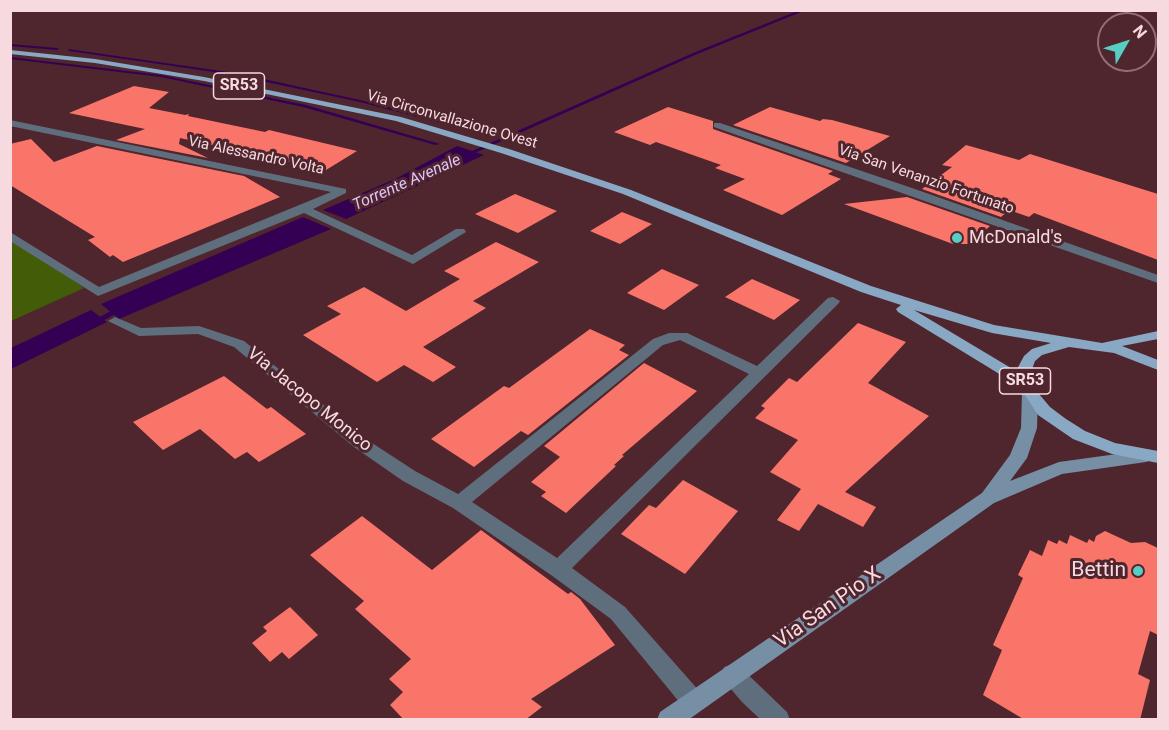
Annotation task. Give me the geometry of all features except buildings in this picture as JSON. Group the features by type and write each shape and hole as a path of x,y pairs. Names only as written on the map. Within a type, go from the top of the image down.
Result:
{"main road":[{"name":"Via Circonvallazione Ovest","path":"10,52 95,61 204,79 398,119 505,151 677,211 866,289 970,323 1082,344"},
{"name":"Via Circonvallazione Ovest","path":"866,289 1028,388"},
{"path":"1082,344 1117,343 1158,335"},
{"name":"SR53","path":"1154,457 1112,448 1079,435 1044,411 1028,388 1024,367 1033,355 1048,347 1082,344 1117,349 1158,365"}],"street":[{"name":"Via Alessandro Volta","path":"10,123 342,191 309,211 98,292 10,236"},
{"name":"Via San Venanzio Fortunato","path":"717,125 1158,279"},
{"path":"10,131 28,126"},
{"path":"309,211 413,261 460,232"},
{"path":"558,569 833,301"},
{"name":"Via Jacopo Monico","path":"115,321 139,332 199,330 239,344 360,443 409,476 459,503 558,569 618,613 693,701"},
{"path":"459,503 658,342 669,337 682,336 759,373"},
{"name":"Via San Pio X","path":"988,498 1013,465 1023,446 1029,428 1028,388"},
{"name":"Via San Pio X","path":"668,720 988,498 1059,468 1154,457"},
{"path":"732,674 779,720"}],"green space":[{"path":"10,238 18,241 84,288 11,321"}],"water":[{"path":"457,146 484,155 346,219 323,210 395,179"},
{"path":"303,217 331,229 119,319 101,304"},
{"path":"91,310 107,322 11,369 11,348"}],"waterway":[{"name":"Torrente Avenale","path":"466,155 694,54 805,10"},
{"path":"10,45 57,49"},
{"path":"69,50 228,73"},
{"path":"10,58 161,76 304,106 437,144"},
{"path":"245,76 360,101 475,130"},
{"name":"Torrente Avenale","path":"94,322 123,308"}],"place":[{"name":"McDonald's","path":"957,238"},
{"name":"Bettin","path":"1138,571"}]}
